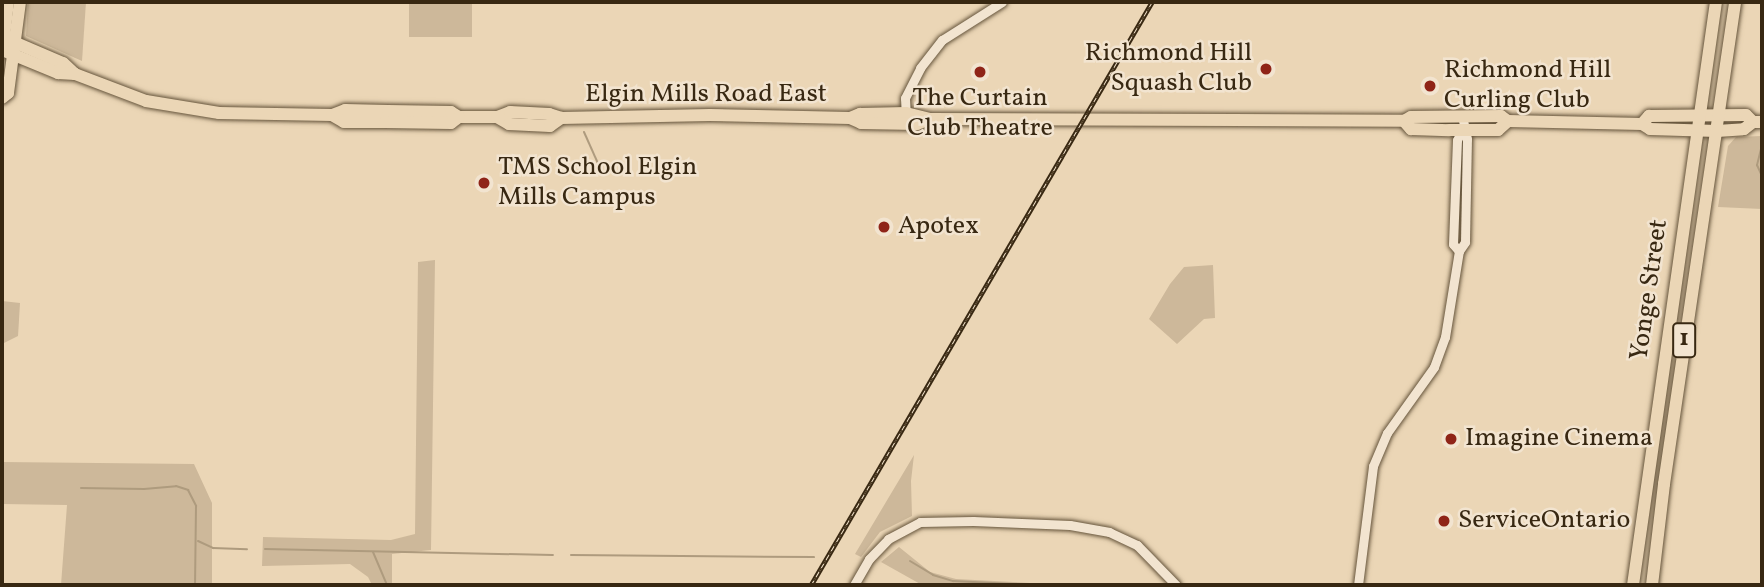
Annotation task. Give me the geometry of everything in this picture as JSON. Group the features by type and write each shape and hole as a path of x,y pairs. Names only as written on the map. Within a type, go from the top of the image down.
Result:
{"main road":[{"path":"2,98 8,93 5,46 8,2"},
{"path":"5,46 20,2"},
{"name":"Yonge Street","path":"1633,585 1716,2"},
{"name":"Yonge Street","path":"1652,585 1685,333 1720,117 1735,2"},
{"name":"Elgin Mills Road East","path":"5,46 58,73 75,74 133,97 185,110 332,116 345,110 451,112 459,117 497,117 510,112 549,114 561,118 710,115 850,118 861,123 906,119 1404,121 1411,117 1501,116 1508,121 1642,124 1650,129 1717,131 1744,129 1757,122"},
{"name":"Elgin Mills Road East","path":"1642,124 1649,117 1745,115 1757,122"},
{"name":"Elgin Mills Road East","path":"1404,121 1411,129 1462,130 1499,130 1508,121"}],"street":[{"path":"906,119 905,98 920,68 942,40 1002,2"},
{"path":"1358,585 1373,466 1387,433 1434,367 1446,337 1459,251 1453,244 1457,139 1462,130 1462,116"},
{"path":"854,585 869,559 888,539 898,533 920,522 973,521 1070,525 1110,532 1137,545 1176,585"}],"shaded area":[{"path":"28,2 86,2 82,61 26,36"},
{"path":"409,2 472,2 472,37 409,37"},
{"path":"1762,136 1762,209 1718,207 1728,146 1736,137"},
{"path":"435,260 431,550 392,554 392,585 372,585 368,577 350,564 262,566 263,537 391,540 415,534 418,262"},
{"path":"1213,265 1215,318 1204,319 1177,344 1149,319 1170,284 1184,267"},
{"path":"2,301 20,303 18,336 2,344"},
{"path":"914,455 911,481 912,516 880,532 861,557 855,554"},
{"path":"2,462 194,464 212,503 212,585 61,585 67,505 2,504"},
{"path":"899,547 930,572 956,579 1067,585 922,585 881,562"}],"waterway":[{"path":"584,132 600,168"},
{"path":"1762,145 1757,165 1762,176"},
{"path":"81,488 144,489 176,486 188,490 196,506 195,585"},
{"path":"198,541 213,548 247,549"},
{"path":"265,549 553,555"},
{"path":"373,552 387,585"},
{"path":"571,555 814,557"},
{"path":"910,561 933,575 953,581 1034,585"},
{"path":"1047,585 1064,585"}],"railway":[{"path":"811,585 1152,2"}],"place":[{"name":"Richmond Hill Squash Club","path":"1266,69"},
{"name":"The Curtain Club Theatre","path":"980,72"},
{"name":"Richmond Hill Curling Club","path":"1430,86"},
{"name":"TMS School Elgin Mills Campus","path":"484,183"},
{"name":"Apotex","path":"884,227"},
{"name":"Imagine Cinema","path":"1451,439"},
{"name":"ServiceOntario","path":"1444,521"}]}
